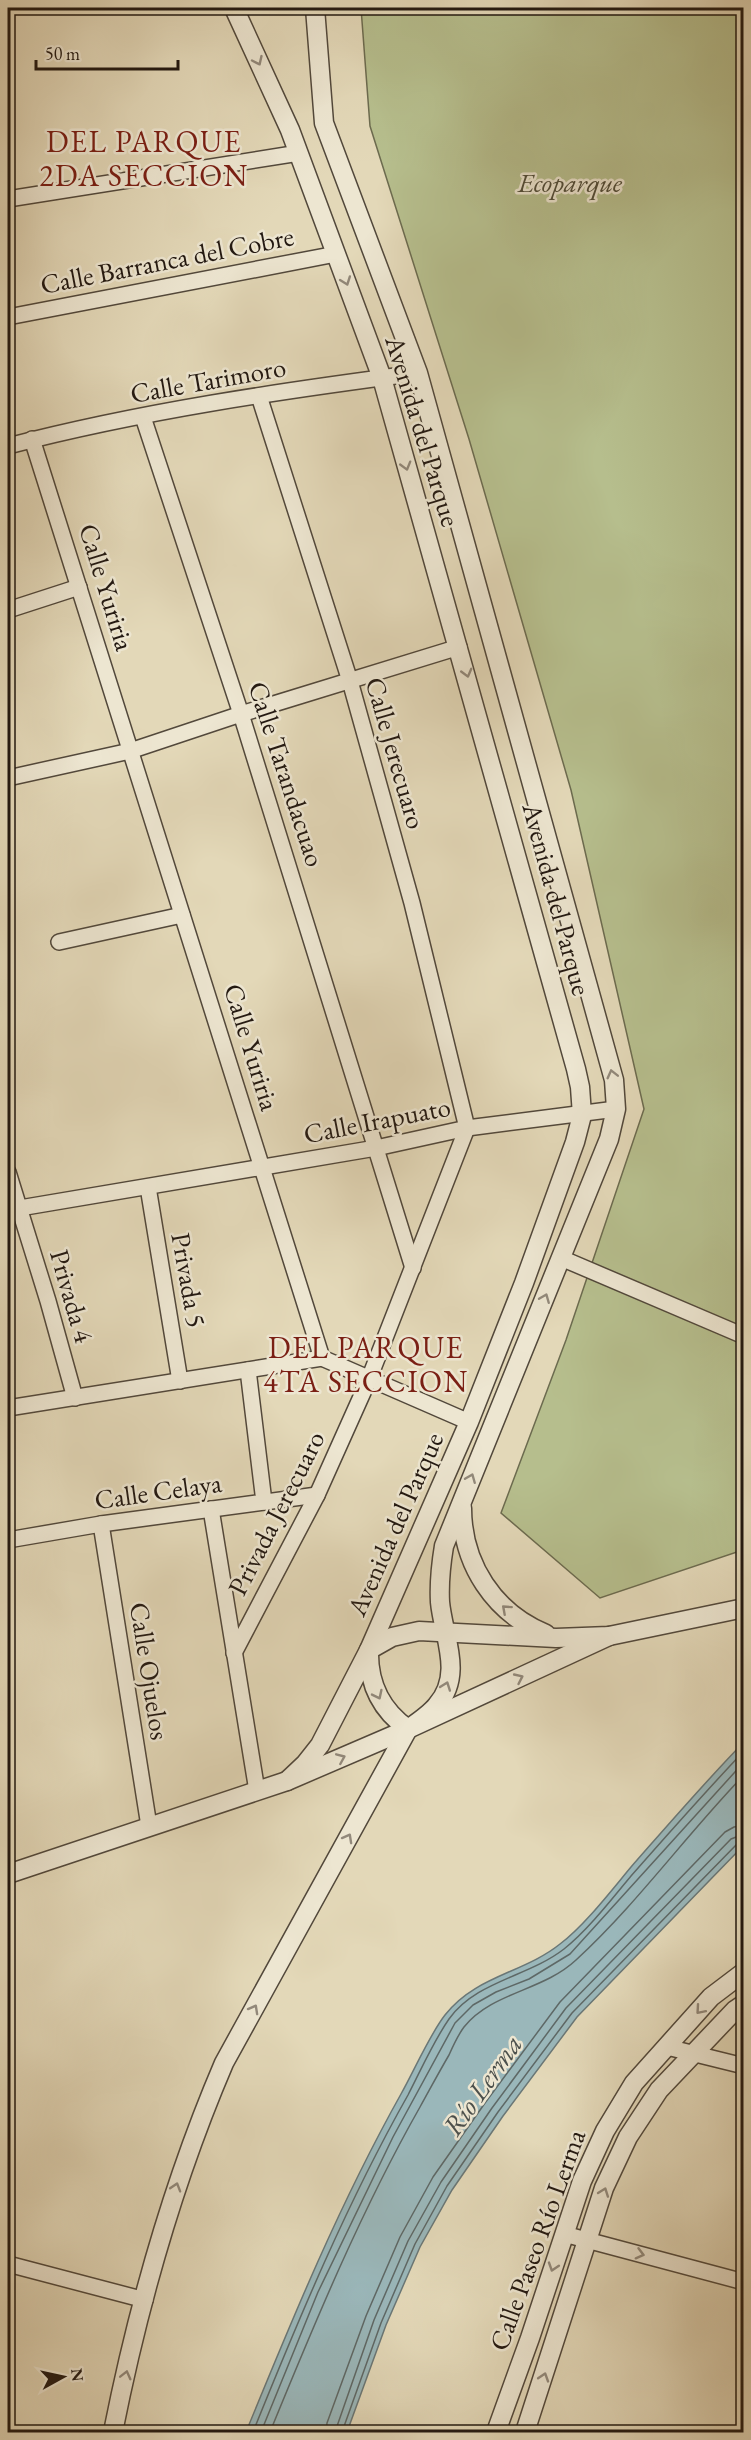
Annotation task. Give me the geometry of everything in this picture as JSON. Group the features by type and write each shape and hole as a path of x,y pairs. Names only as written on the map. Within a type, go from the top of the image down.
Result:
{"street":[{"name":"Avenida del Parque","path":"234,8 298,153 382,378 576,1069 582,1114 575,1142 524,1283 469,1422 369,1650 321,1745 287,1781"},
{"name":"Avenida del Parque","path":"315,8 324,123 418,373 614,1080 616,1109 609,1139 444,1546 440,1589 445,1632 451,1650 451,1669 447,1688 438,1705 408,1729"},
{"path":"8,199 298,153"},
{"name":"Calle Barranca del Cobre","path":"8,317 336,254"},
{"name":"Calle Tarimoro","path":"8,446 142,417 259,396 418,373"},
{"name":"Calle Jerecuaro","path":"259,396 350,681 412,903 467,1128"},
{"name":"Calle Tarandacuao","path":"142,417 242,714 413,1268"},
{"name":"Calle Yuriria","path":"32,440 322,1359"},
{"path":"8,610 79,587"},
{"path":"8,778 130,751 459,647"},
{"path":"59,942 182,915"},
{"name":"Calle Irapuato","path":"14,1209 376,1148 467,1128 616,1109"},
{"name":"Privada Jerecuaro","path":"234,1653 317,1495 369,1379 467,1128"},
{"name":"Privada 4","path":"8,1172 14,1209 75,1398"},
{"name":"Privada 5","path":"147,1187 180,1381"},
{"path":"561,1258 744,1336"},
{"path":"8,1408 322,1359 469,1422"},
{"path":"248,1370 264,1502"},
{"name":"Calle Celaya","path":"8,1540 101,1524 317,1495"},
{"path":"462,1502 462,1524 466,1546 485,1587 499,1604 516,1618 535,1630 556,1638"},
{"path":"211,1509 257,1791"},
{"name":"Calle Ojuelos","path":"101,1524 149,1826"},
{"path":"408,1729 380,1701 370,1676 369,1650 380,1642 405,1633 432,1630 556,1638 609,1636 744,1608"},
{"path":"8,1874 287,1781 408,1729 609,1636"},
{"path":"113,2433 145,2300 178,2180 200,2120 224,2063 408,1729"},
{"name":"Calle Paseo Río Lerma","path":"496,2433 582,2181 605,2131 634,2083 711,1997 744,1972"},
{"name":"Calle Paseo Río Lerma","path":"525,2433 604,2188 628,2137 659,2090 744,2004"},
{"path":"667,2047 744,2066"},
{"path":"564,2234 744,2282"},
{"path":"8,2264 145,2300"}],"green space":[{"name":"Ecoparque","path":"361,8 743,8 743,1550 600,1598 501,1513 566,1340 644,1109 571,790 469,439 370,126"}],"water":[{"name":"Río Lerma","path":"743,1743 743,1846 577,2017 503,2116 452,2190 420,2247 386,2325 347,2432 246,2432 338,2219 379,2135 439,2023 457,2002 471,1992 546,1954 569,1937"}],"district":[{"name":"DEL PARQUE 2DA SECCION","path":"144,158"},
{"name":"DEL PARQUE 4TA SECCION","path":"366,1364"}]}
